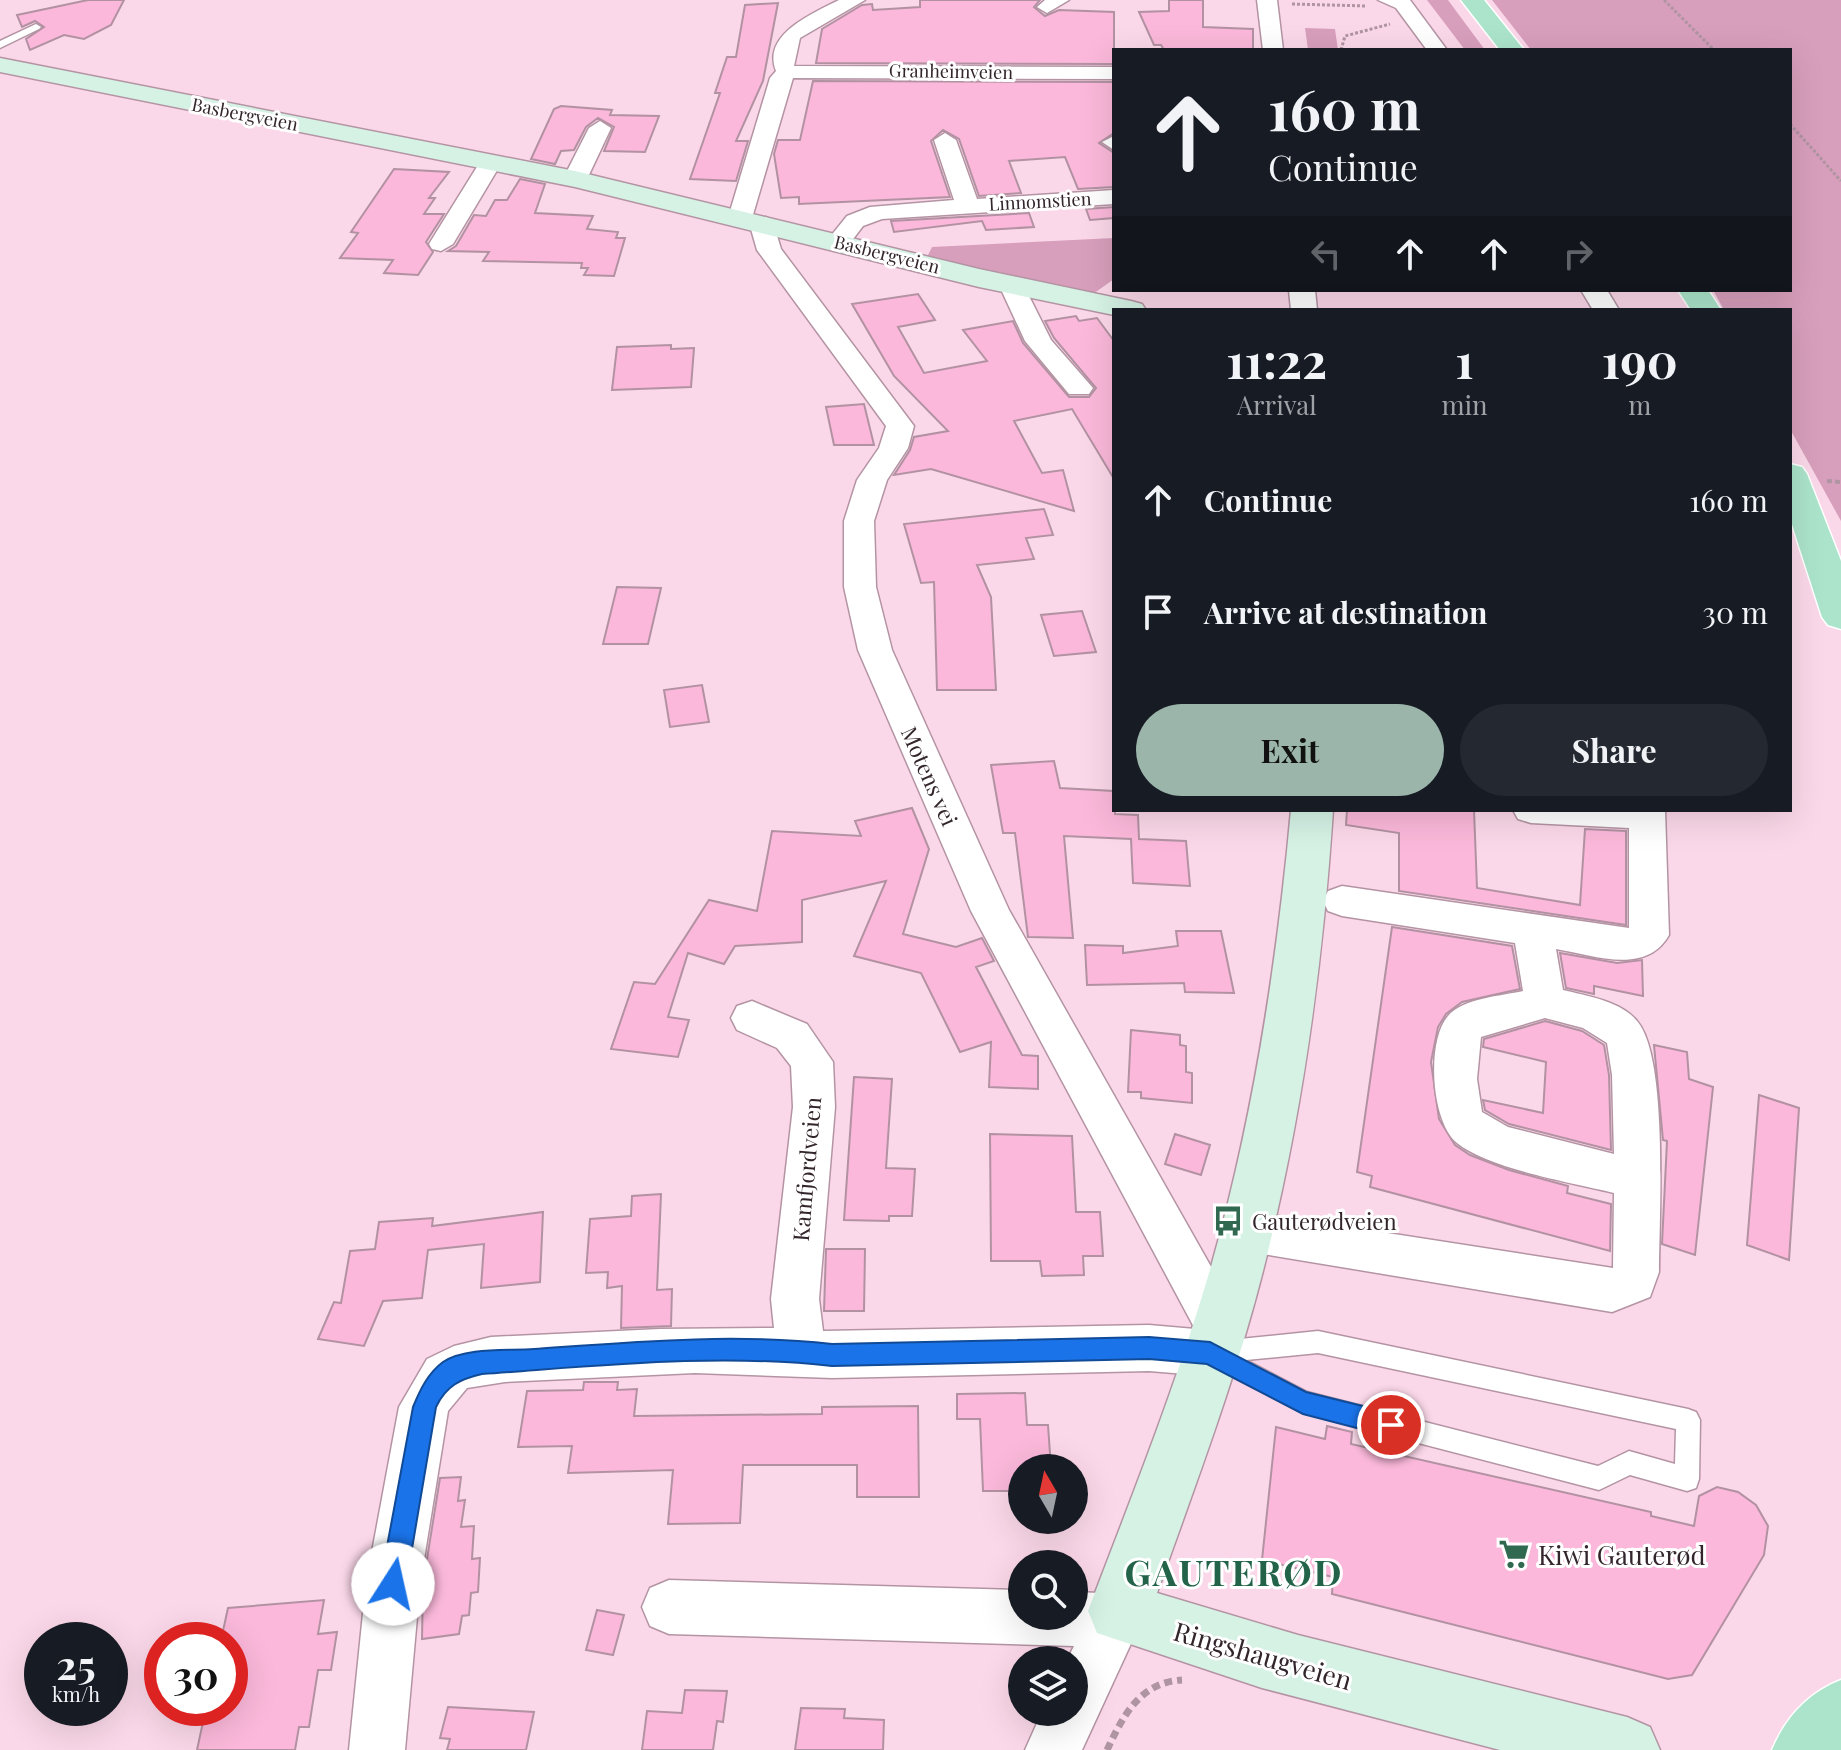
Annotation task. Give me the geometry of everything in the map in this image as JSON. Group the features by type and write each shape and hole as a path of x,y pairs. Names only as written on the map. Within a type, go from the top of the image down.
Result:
{"main road":[{"path":"1472,0 1510,48"},
{"name":"Basbergveien","path":"0,65 575,179 1012,285 1121,308"},
{"path":"1792,479 1815,536 1841,617"},
{"path":"1117,1615 1215,1339 1266,1147 1296,981 1305,912 1312,812"},
{"name":"Ringshaugveien","path":"1117,1615 1209,1644 1409,1696 1567,1732 1627,1750"},
{"name":"Ringshaugveien","path":"1409,1696 1529,1750"},
{"path":"1805,1750 1841,1712"}],"street":[{"path":"753,221 780,78 788,72 784,59 795,31 821,20 841,3 855,0"},
{"path":"1399,1 1408,24 1435,48"},
{"path":"1273,48 1277,2"},
{"name":"Granheimveien","path":"788,72 1112,73"},
{"path":"575,179 600,128"},
{"name":"Linnomstien","path":"945,140 967,205"},
{"path":"441,244 491,162"},
{"name":"Linnomstien","path":"838,242 855,221 869,214 1112,197"},
{"name":"Motens vei","path":"753,221 763,229 769,250 900,426 900,438 872,481 858,524 863,610 881,663 990,911 1201,1297 1215,1339"},
{"path":"1012,285 1023,313 1054,359 1079,388"},
{"path":"1342,901 1633,946 1649,935 1651,875 1647,813 1608,812"},
{"path":"1533,931 1545,1002"},
{"path":"1245,1231 1612,1290 1633,1282 1636,1272 1634,1092 1625,1036 1596,1016 1545,1002 1478,1018 1463,1027 1456,1043 1458,1108 1466,1126 1490,1140 1634,1178"},
{"name":"Kamfjordveien","path":"752,1018 792,1036 812,1062 814,1107 795,1299 801,1352"},
{"path":"377,1750 393,1584 424,1407 433,1389 452,1370 528,1359 640,1352 801,1352 832,1355 1149,1348 1215,1339"},
{"path":"669,1607 1117,1615 1088,1676"},
{"path":"1053,1750 1064,1726"}],"lane":[{"path":"0,45 36,27"},
{"path":"1215,1339 1318,1342 1688,1420 1687,1479 1629,1463 1599,1478 1303,1402 1215,1339"}],"path":[{"path":"1664,0 1712,48"},
{"path":"1277,2 1384,7 1408,24"},
{"path":"1342,48 1345,36 1408,24"},
{"path":"1792,126 1841,181"},
{"path":"1107,1750 1123,1717 1151,1685 1171,1679 1190,1681"}],"shaded area":[{"path":"1427,0 1448,0 1484,48 1463,48"},
{"path":"1492,0 1841,0 1841,521 1792,433 1792,308 1723,308 1714,292 1792,292 1792,48 1529,48"},
{"path":"1305,28 1335,29 1338,48 1308,48"},
{"path":"1112,238 1112,280 1093,294 927,257 932,247"}],"building":[{"path":"88,0 124,0 111,25 84,39 64,35 30,50 26,39 44,27 35,21 22,27 17,15"},
{"path":"920,0 1040,0 1034,7 1045,16 1059,10 1114,12 1112,64 816,63 822,29 862,5 872,4 873,10 920,7"},
{"path":"1169,0 1203,0 1203,27 1253,29 1253,48 1163,48 1154,45 1139,12 1169,11"},
{"path":"778,3 763,81 736,141 748,141 736,181 690,179 720,93 715,93 727,57 736,57 745,5"},
{"path":"813,81 1112,82 1112,134 1099,143 1112,152 1112,187 1078,189 1065,157 1009,161 1021,193 979,196 959,139 943,130 931,141 950,197 799,204 799,197 781,198 774,154 778,140 800,140"},
{"path":"561,106 612,110 610,115 659,116 645,152 604,151 614,127 598,118 586,127 574,150 561,151 555,164 531,159 554,109"},
{"path":"394,169 449,172 429,198 435,198 424,214 444,214 426,242 433,252 418,275 384,273 393,260 340,258 358,233 351,232"},
{"path":"520,179 545,184 535,213 593,216 587,229 618,232 616,238 625,238 614,276 584,275 588,268 581,268 582,263 483,261 489,252 448,251 456,246 474,215 486,216 495,200 507,200"},
{"path":"1112,207 1112,218 1090,220 1086,209"},
{"path":"1029,213 1034,227 986,230 982,221 894,232 891,221"},
{"path":"918,294 935,320 898,327 924,373 987,361 963,330 1013,321 1023,343 1069,397 1089,397 1096,388 1054,338 1045,321 1076,316 1079,321 1097,318 1112,338 1112,476 1072,409 1014,421 1042,473 1063,470 1074,511 931,469 894,475 910,450 914,437 948,431 894,376 852,304"},
{"path":"671,345 671,349 694,348 691,387 612,390 617,347"},
{"path":"864,404 874,445 834,445 826,407"},
{"path":"1044,509 1053,535 1026,538 1034,559 977,565 991,597 996,690 937,690 934,582 921,583 904,524"},
{"path":"617,587 661,588 648,644 603,644"},
{"path":"1082,611 1096,652 1054,656 1041,615"},
{"path":"702,685 709,722 670,727 664,690"},
{"path":"1054,761 1060,788 1112,791 1112,812 1138,815 1139,839 1186,841 1190,886 1133,883 1131,839 1064,836 1073,938 1028,937 1015,833 1003,833 991,765"},
{"path":"912,808 929,849 903,934 956,947 982,938 994,961 976,967 1022,1055 1038,1056 1038,1089 989,1087 991,1042 960,1052 921,973 854,956 886,881 802,900 802,942 735,946 724,964 688,953 668,1017 689,1020 678,1057 611,1049 634,982 655,984 709,900 757,911 772,831 861,836 855,821"},
{"path":"1347,812 1474,812 1477,888 1580,905 1585,829 1626,831 1626,925 1399,891 1399,833 1346,825"},
{"path":"1392,927 1512,946 1520,989 1462,1002 1446,1014 1438,1027 1431,1062 1439,1119 1455,1145 1470,1155 1509,1170 1568,1186 1567,1193 1611,1204 1610,1251 1370,1187 1372,1176 1357,1172"},
{"path":"1176,931 1221,931 1234,993 1185,992 1184,983 1087,985 1085,945 1123,946 1123,953 1178,946"},
{"path":"1560,953 1617,963 1642,960 1643,996 1594,986 1594,994 1566,988"},
{"path":"1545,1021 1582,1031 1604,1045 1609,1075 1611,1150 1509,1124 1485,1110 1483,1100 1543,1113 1546,1062 1483,1047 1484,1039"},
{"path":"1131,1030 1180,1035 1180,1045 1186,1046 1186,1072 1192,1073 1192,1103 1141,1098 1141,1092 1128,1092"},
{"path":"1654,1045 1687,1052 1689,1079 1713,1087 1695,1255 1662,1244 1667,1141 1663,1140"},
{"path":"854,1077 892,1079 886,1168 915,1169 912,1216 889,1216 889,1221 844,1220"},
{"path":"1759,1095 1799,1108 1789,1260 1747,1245"},
{"path":"990,1134 1072,1136 1076,1212 1100,1212 1103,1256 1083,1256 1084,1275 1042,1276 1040,1261 991,1261"},
{"path":"1175,1134 1210,1145 1201,1175 1165,1164"},
{"path":"661,1194 657,1290 672,1289 671,1326 621,1328 622,1286 607,1288 608,1272 586,1273 590,1219 631,1216 632,1196"},
{"path":"543,1212 540,1282 481,1288 484,1244 428,1250 422,1298 383,1301 364,1346 318,1339 334,1302 341,1303 350,1251 375,1249 379,1222 433,1218 432,1226"},
{"path":"826,1249 865,1249 864,1311 824,1311"},
{"path":"584,1382 618,1382 617,1390 637,1389 634,1416 822,1414 822,1407 918,1406 919,1497 857,1497 857,1465 743,1465 740,1523 668,1524 673,1470 568,1473 572,1446 518,1447 527,1391 583,1390"},
{"path":"1025,1393 1027,1425 1048,1425 1050,1454 1008,1454 1008,1491 983,1491 980,1419 957,1419 957,1394"},
{"path":"1327,1426 1352,1432 1351,1444 1651,1512 1651,1516 1694,1526 1699,1496 1717,1487 1738,1492 1756,1505 1768,1526 1764,1555 1692,1675 1668,1679 1332,1594 1333,1577 1262,1560 1276,1427 1325,1439"},
{"path":"461,1477 458,1501 465,1500 461,1527 474,1526 472,1559 480,1558 478,1592 471,1593 469,1615 462,1616 459,1634 422,1639 423,1584 440,1478"},
{"path":"324,1600 318,1634 337,1632 331,1670 318,1670 309,1727 299,1727 295,1750 197,1750 202,1726 248,1726 248,1622 225,1622 228,1608"},
{"path":"597,1610 624,1615 613,1655 586,1650"},
{"path":"685,1690 727,1691 723,1722 717,1721 713,1750 642,1750 647,1711 682,1713"},
{"path":"448,1707 534,1712 526,1750 447,1750 450,1739 440,1738"},
{"path":"801,1708 845,1709 844,1718 884,1720 883,1750 795,1750"}],"place":[{"name":"Gauterødveien","path":"1228,1221"},
{"name":"Kiwi Gauterød","path":"1514,1554"}],"district":[{"name":"GAUTERØD","path":"1234,1571"}],"route":[{"path":"393,1584 424,1407 433,1389 452,1370 482,1363 640,1352 801,1352 832,1355 1149,1348 1210,1353 1303,1402 1391,1425"}]}
